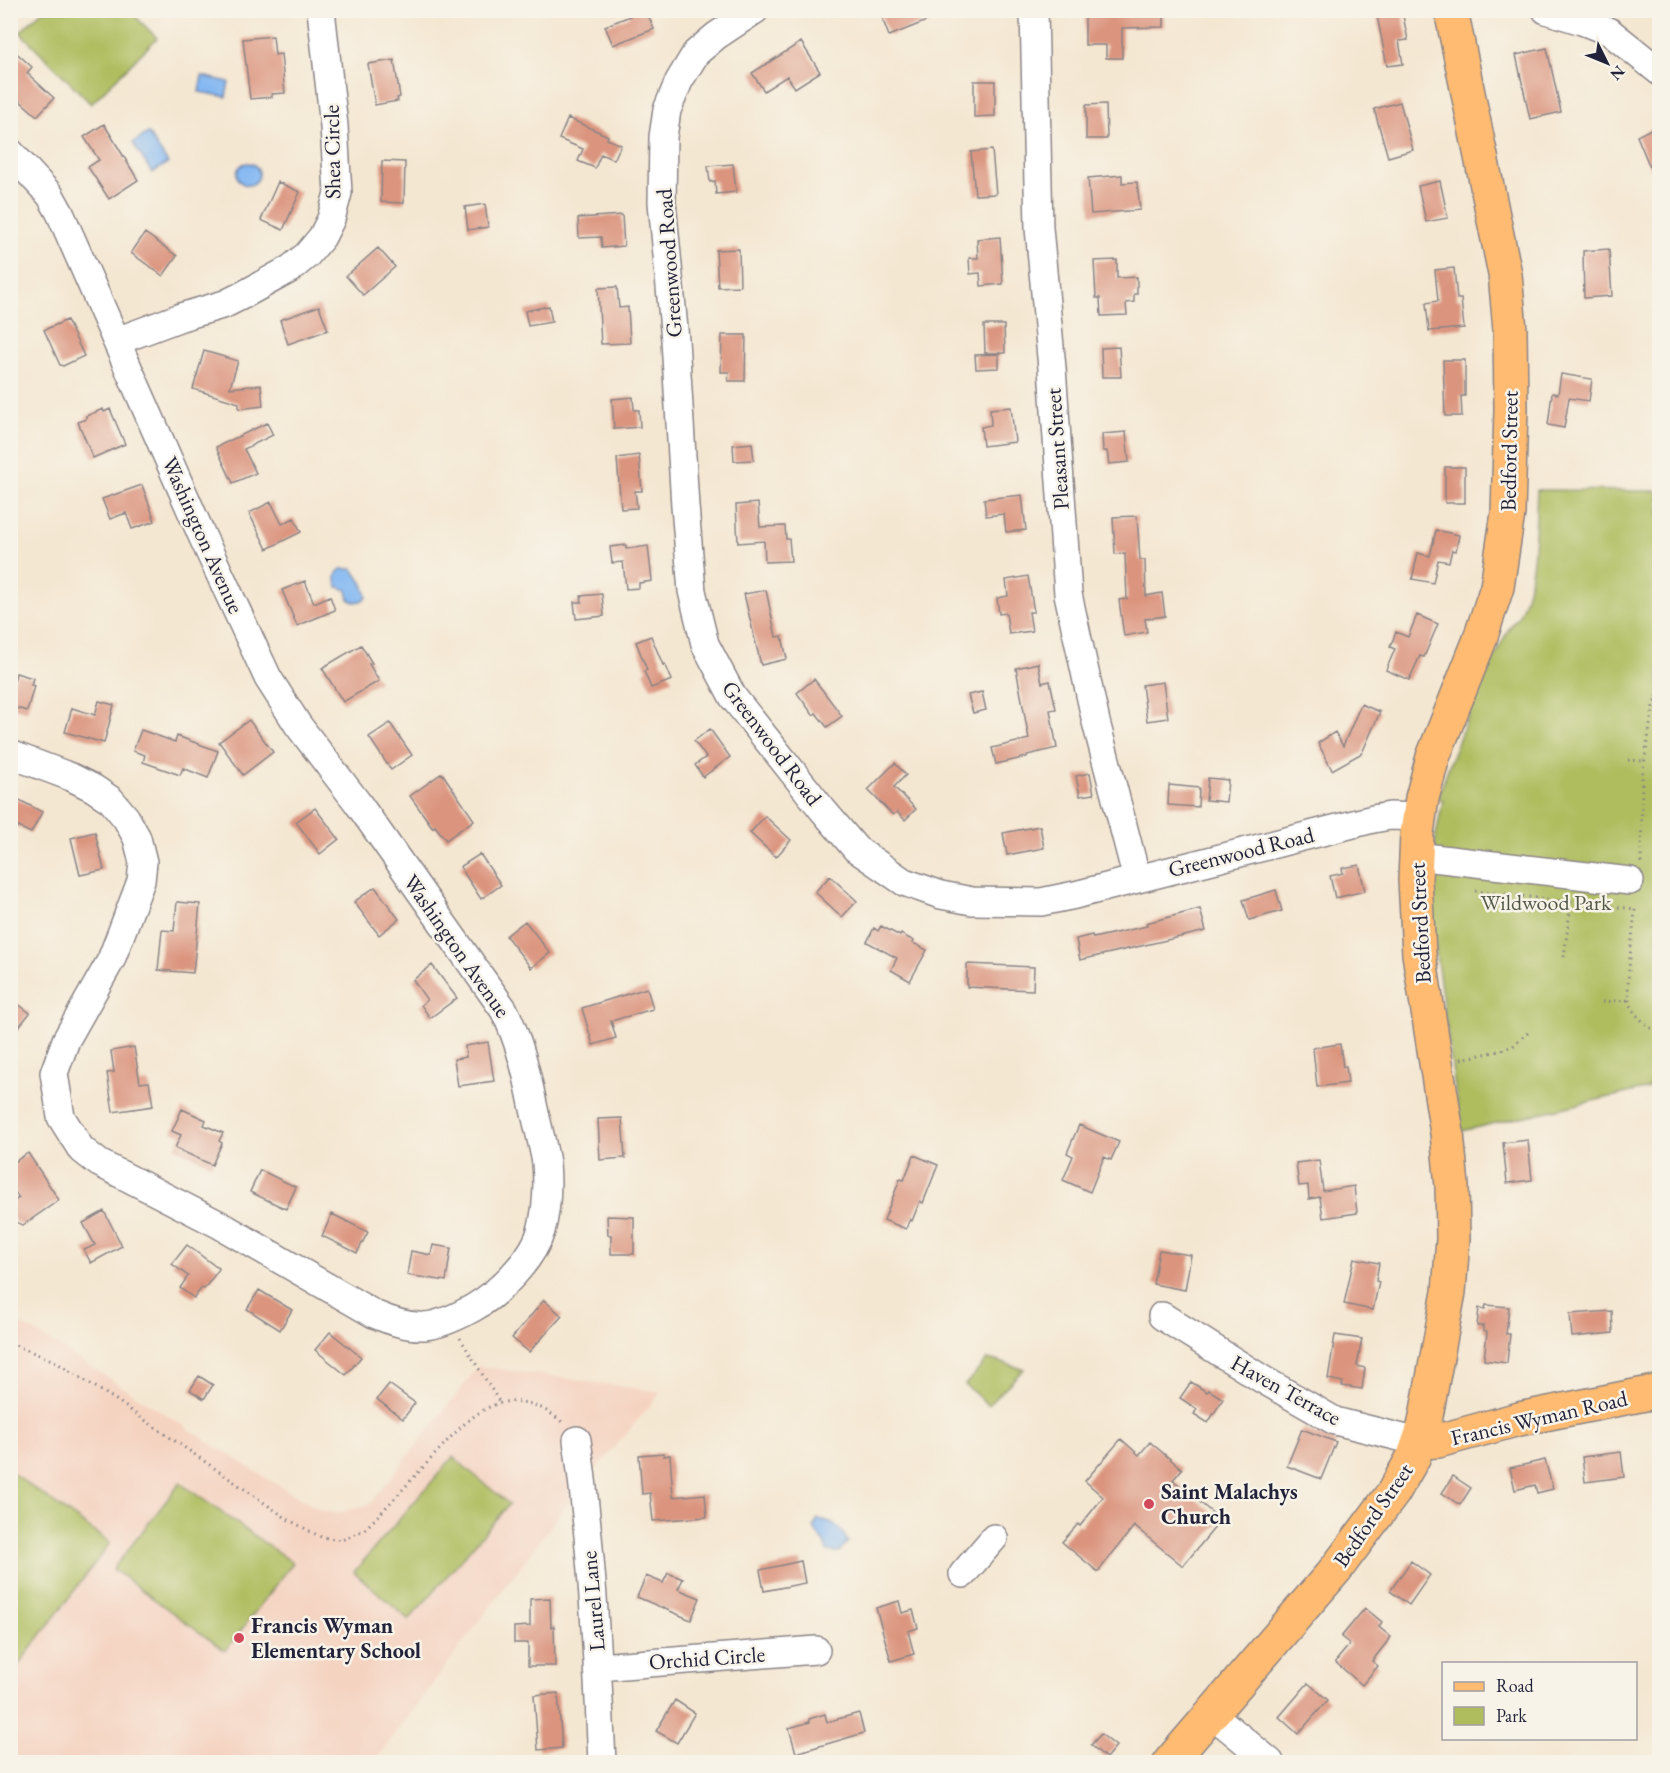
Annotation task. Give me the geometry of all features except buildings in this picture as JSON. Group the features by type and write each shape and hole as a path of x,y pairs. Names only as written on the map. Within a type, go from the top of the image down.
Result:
{"main road":[{"name":"Bedford Street","path":"1170,1762 1336,1569 1401,1480 1419,1442 1429,1403 1449,1292 1453,1239 1450,1160 1419,954 1416,856 1419,817 1433,757 1479,642 1497,587 1509,496 1510,366 1505,274 1451,10"},
{"name":"Francis Wyman Road","path":"1419,1442 1438,1441 1520,1419 1659,1392"}],"street":[{"name":"Shea Circle","path":"117,341 181,317 225,304 243,295 290,269 308,255 322,237 331,219 338,193 334,126 321,10"},
{"name":"Greenwood Road","path":"755,10 716,36 696,53 678,81 667,110 663,137 662,202 675,340 692,591 705,644 733,697 822,809 856,849 904,882 941,895 972,901 1012,903 1041,902 1075,895 1373,819 1390,816 1419,817"},
{"name":"Pleasant Street","path":"1034,10 1039,228 1052,368 1068,594 1094,711 1137,879"},
{"path":"1546,10 1610,32 1659,72"},
{"name":"Washington Avenue","path":"10,152 50,195 268,678 298,725 357,802 504,1010 515,1032 546,1162 547,1201 540,1233 522,1265 502,1288 481,1304 448,1320 428,1326 406,1326 374,1314 220,1225 99,1163 81,1149 61,1117 54,1073 66,1040 111,960 141,881 143,862 137,838 126,818 111,800 71,777 10,754"},
{"path":"1416,856 1630,881"},
{"name":"Haven Terrace","path":"1162,1316 1262,1379 1335,1421 1419,1442"},
{"name":"Laurel Lane","path":"577,1440 598,1667 602,1762"},
{"path":"963,1574 994,1538"},
{"name":"Orchid Circle","path":"598,1667 816,1650"},
{"path":"1212,1715 1270,1762"}],"path":[{"path":"1630,881 1639,882 1642,842 1642,777 1653,707 1659,690"},
{"path":"1628,760 1644,761"},
{"path":"1475,891 1635,909 1629,1000 1634,1011 1659,1036"},
{"path":"1564,957 1571,902"},
{"path":"1602,1002 1629,1000"},
{"path":"1435,1063 1500,1052 1530,1032"},
{"path":"448,1320 500,1403"},
{"path":"10,1343 54,1361 116,1400 289,1520 321,1537 342,1540 364,1530 463,1426 490,1407 500,1403 523,1402 536,1405 553,1414 577,1440"}],"shaded area":[{"name":"Francis Wyman Elementary School","path":"10,1321 34,1331 320,1510 337,1513 370,1504 479,1366 661,1392 568,1503 374,1762 11,1762"}],"green space":[{"path":"129,10 157,38 91,104 20,32 42,11"},
{"name":"Wildwood Park","path":"1537,490 1659,491 1660,1060 1656,1058 1649,1088 1461,1131 1436,954 1431,899 1436,835 1443,800 1438,798 1478,693 1507,632 1519,616 1525,599 1534,553"},
{"path":"988,1359 1024,1369 988,1405 965,1385"},
{"path":"453,1457 509,1504 409,1620 354,1572"},
{"path":"11,1472 110,1543 11,1675"},
{"path":"180,1483 293,1563 225,1651 113,1569"}],"water":[{"path":"202,76 229,82 226,97 199,92"},
{"path":"148,133 168,163 152,173 133,143"},
{"path":"248,163 256,166 259,174 256,182 248,185 240,182 237,174 240,166"},
{"path":"341,569 353,569 363,584 367,597 354,602 349,599 347,590 338,587 337,584 337,575"},
{"path":"818,1519 833,1523 840,1529 848,1542 839,1552 827,1551 824,1542 813,1528"}],"place":[{"name":"Saint Malachys Church","path":"1149,1504"},
{"name":"Francis Wyman Elementary School","path":"239,1638"}]}
